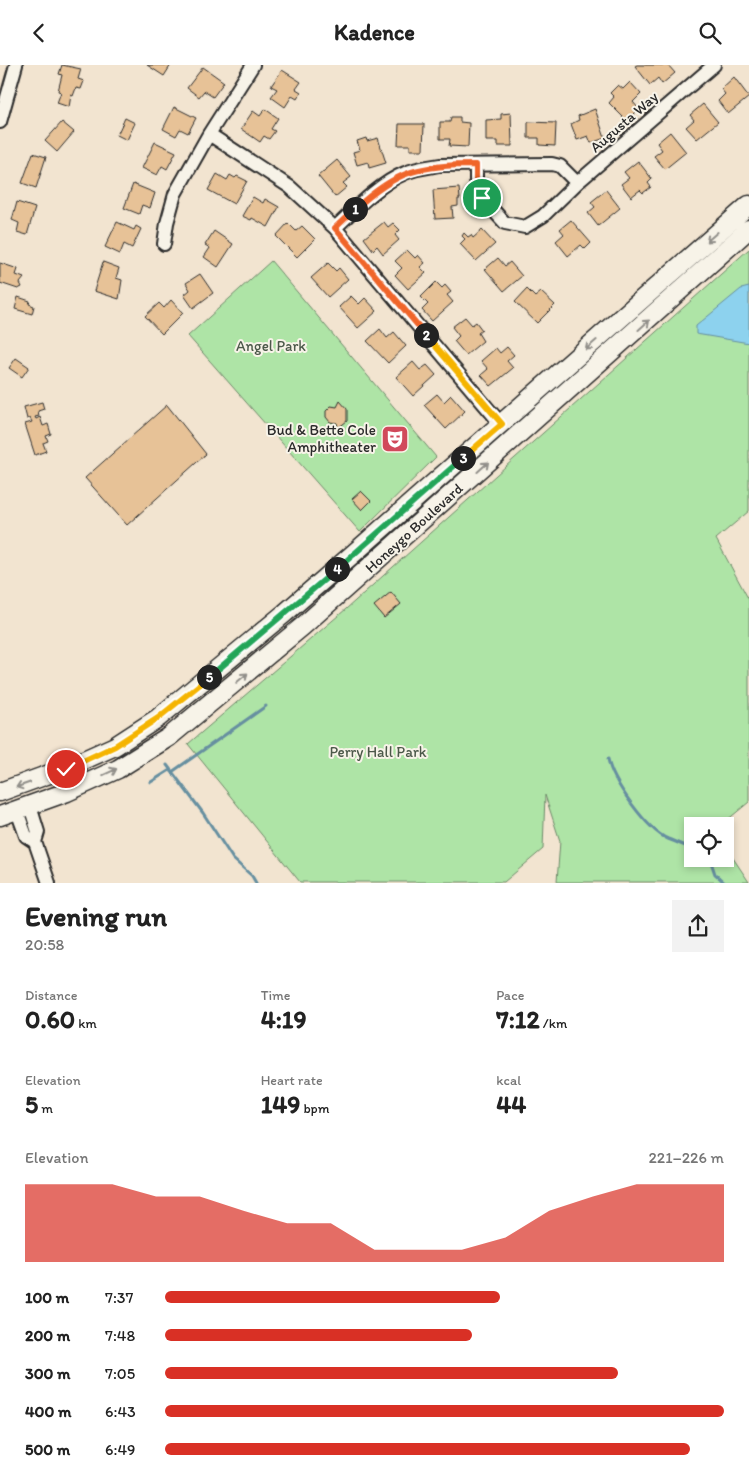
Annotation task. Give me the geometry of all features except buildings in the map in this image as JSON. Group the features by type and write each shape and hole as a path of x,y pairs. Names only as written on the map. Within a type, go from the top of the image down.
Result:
{"main road":[{"name":"Honeygo Boulevard","path":"0,792 66,769 115,746 158,718 285,613 749,205"},
{"name":"Honeygo Boulevard","path":"16,811 67,792 118,769 169,737 212,703 381,558 749,229"}],"street":[{"path":"0,122 16,65"},
{"path":"164,244 167,223 176,194 209,134 253,65"},
{"name":"Augusta Way","path":"476,165 476,180 482,198 506,223 525,227 536,222 577,183 714,65"},
{"path":"209,134 290,187 335,228 502,424"},
{"path":"335,228 380,188 405,173 440,165 552,164 560,166 577,183"},
{"path":"16,811 26,836 35,842 49,883"}],"green space":[{"name":"Perry Hall Park","path":"749,249 749,511 716,539 749,600 749,802 731,817 684,817 684,867 734,867 734,860 749,882 557,882 560,841 545,795 543,849 504,882 300,882 188,744 346,609"},
{"name":"Angel Park","path":"271,261 436,457 360,532 188,336"}],"water":[{"path":"749,287 749,343 696,334 696,326 741,289"}],"waterway":[{"path":"172,772 266,706"},
{"path":"608,759 616,780 641,816 660,834 684,845"},
{"path":"167,765 203,813 233,859 252,876 256,883"},
{"path":"151,782 170,770"},
{"path":"713,867 715,874 725,883"}],"place":[{"name":"Bud & Bette Cole Amphitheater","path":"395,439"}],"route":[{"path":"66,769 115,746 158,718 285,613 502,424 335,228 364,200 380,188 405,173 422,168 440,165 476,165 476,180 482,198"}]}
